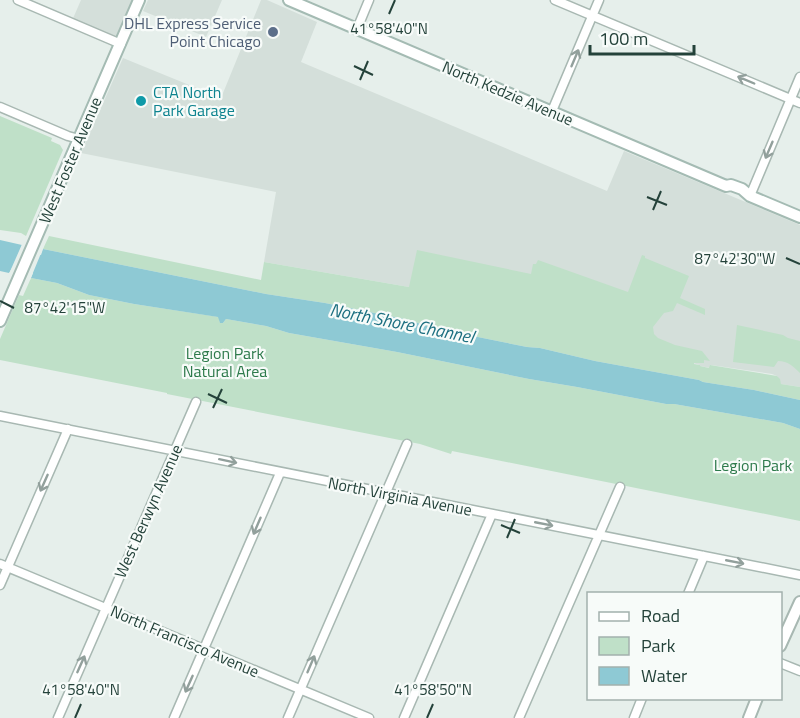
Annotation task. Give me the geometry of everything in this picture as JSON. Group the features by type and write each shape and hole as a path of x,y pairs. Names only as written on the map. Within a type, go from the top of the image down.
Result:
{"main road":[{"name":"West Foster Avenue","path":"0,321 139,0"},
{"name":"North Kedzie Avenue","path":"289,0 726,186 729,191 739,196 750,196 800,217"},
{"path":"782,642 800,602"},
{"path":"749,718 757,700"}],"street":[{"path":"18,0 120,44"},
{"path":"357,29 369,0"},
{"path":"555,0 800,103"},
{"path":"552,111 599,0"},
{"path":"750,196 800,77"},
{"path":"0,107 79,139"},
{"name":"West Berwyn Avenue","path":"58,718 196,402"},
{"name":"North Virginia Avenue","path":"0,416 800,575"},
{"path":"0,585 4,566 68,429"},
{"path":"288,718 407,444"},
{"path":"174,718 280,473"},
{"path":"519,718 620,487"},
{"path":"404,718 492,514"},
{"path":"689,592 705,556"},
{"name":"North Francisco Avenue","path":"4,566 369,718"},
{"path":"782,664 800,671"},
{"path":"634,718 642,700"}],"shaded area":[{"path":"81,0 132,0 114,42 71,23"},
{"path":"148,0 222,0 206,37 143,11"},
{"path":"261,0 267,0 317,22 301,62 607,191 624,151 800,225 800,387 781,384 777,376 772,374 711,365 710,368 700,366 409,287 264,262 276,192 81,153 123,58 221,98"}],"green space":[{"path":"0,116 52,138 51,141 60,145 63,150 26,236 0,230"},
{"path":"49,236 261,280 264,262 409,287 417,250 531,274 533,264 536,264 538,260 628,292 642,255 689,276 680,298 705,309 705,315 677,303 673,311 664,313 653,327 654,334 658,338 675,345 702,351 710,361 694,363 700,366 709,368 710,365 777,376 781,384 800,387 800,400 438,329 404,319 325,303 266,294 43,249"},
{"name":"Legion Park","path":"31,278 57,283 89,295 219,317 220,323 226,319 266,326 289,333 529,379 783,423 800,429 800,521 452,451 451,454 420,444 0,360 0,339 19,295 23,296"},
{"path":"737,325 800,341 800,373 790,364 782,361 778,361 774,367 733,362"}],"water":[{"name":"North Shore Channel","path":"0,240 22,245 20,250 41,255 43,249 266,294 325,303 404,319 438,329 800,400 800,429 783,423 529,379 289,333 266,326 226,319 220,323 218,317 89,295 57,283 31,278 33,273 12,268 9,273 0,271"}],"pier":[{"path":"23,242 24,248 39,251 44,246 30,280 29,275 13,272 8,276"}],"place":[{"name":"DHL Express Service Point Chicago","path":"273,32"},
{"name":"CTA North Park Garage","path":"141,101"}],"park label":[{"name":"Legion Park Natural Area","path":"225,362"}]}
